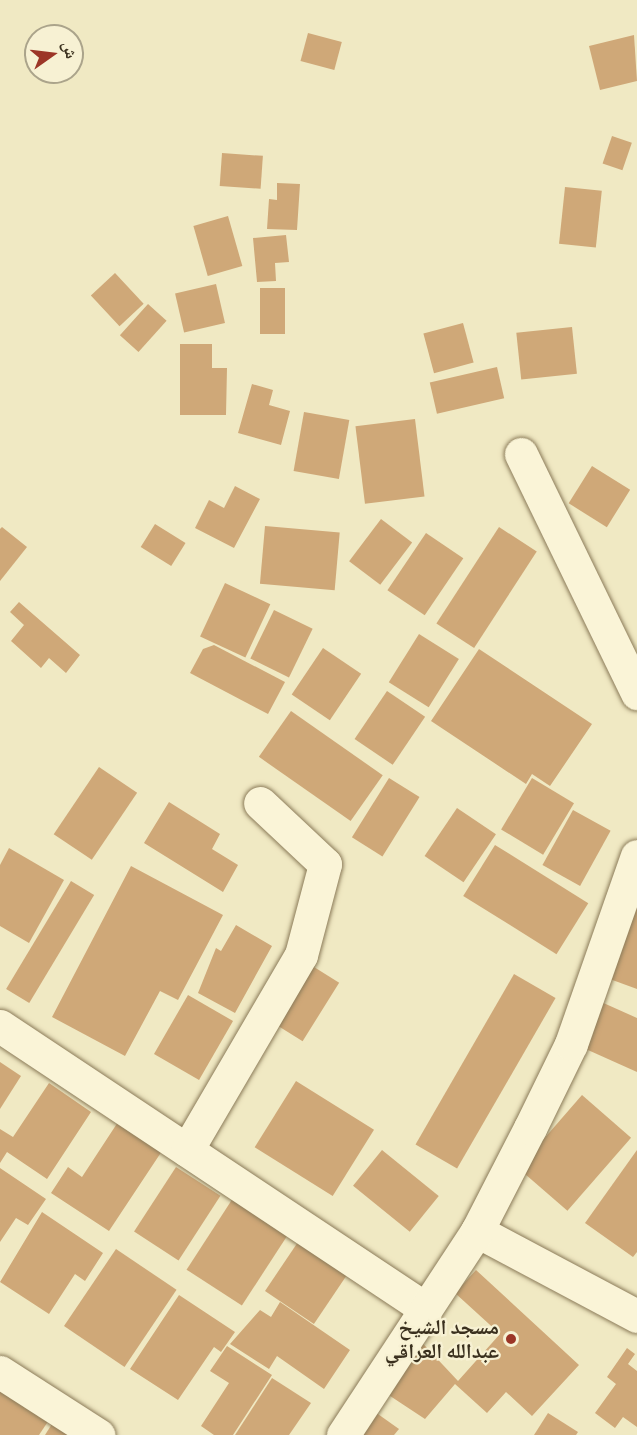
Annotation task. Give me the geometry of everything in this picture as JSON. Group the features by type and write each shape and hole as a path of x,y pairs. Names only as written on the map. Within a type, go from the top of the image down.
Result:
{"street":[{"path":"521,454 637,693"},
{"path":"187,1150 301,955 325,864 260,802"},
{"path":"343,1435 477,1231 571,1044 637,856"},
{"path":"0,1026 426,1309"},
{"path":"477,1231 637,1316"},
{"path":"0,1372 98,1435"}],"building":[{"path":"308,33 342,42 334,70 300,61"},
{"path":"634,35 637,81 600,90 589,46"},
{"path":"612,136 632,143 622,170 603,163"},
{"path":"222,153 263,156 261,189 220,186"},
{"path":"277,183 300,184 297,230 267,229 269,199 277,200"},
{"path":"565,187 602,191 596,248 559,244"},
{"path":"228,216 242,266 208,276 193,226"},
{"path":"286,235 289,262 275,263 276,281 257,282 253,238"},
{"path":"115,273 144,304 120,326 91,296"},
{"path":"216,284 225,323 184,332 175,293"},
{"path":"260,288 285,288 285,334 260,334"},
{"path":"148,304 167,321 138,352 120,335"},
{"path":"463,323 474,363 434,373 423,334"},
{"path":"572,327 577,374 521,380 516,333"},
{"path":"180,344 212,344 212,368 227,368 226,415 180,415"},
{"path":"497,367 504,398 437,414 430,383"},
{"path":"252,384 273,390 269,405 290,411 281,445 238,433"},
{"path":"304,412 349,420 339,479 294,471"},
{"path":"415,419 425,496 365,504 355,426"},
{"path":"592,466 630,490 607,527 569,503"},
{"path":"235,486 260,499 234,548 195,528 209,500 224,508"},
{"path":"381,519 412,542 380,585 349,561"},
{"path":"155,524 186,543 171,566 141,547"},
{"path":"265,526 340,533 335,590 260,584"},
{"path":"2,527 27,547 0,581 0,529"},
{"path":"499,527 537,552 474,648 436,623"},
{"path":"426,533 463,558 425,615 387,590"},
{"path":"225,583 270,604 245,658 200,636"},
{"path":"19,602 80,655 66,673 49,658 41,668 11,641 24,625 10,612"},
{"path":"274,610 313,629 289,677 250,659"},
{"path":"419,634 459,659 429,707 389,682"},
{"path":"214,645 285,682 268,714 190,673 203,649"},
{"path":"323,648 361,674 330,720 292,694"},
{"path":"479,649 592,724 550,786 532,774 526,784 431,721"},
{"path":"387,691 425,717 393,765 355,739"},
{"path":"291,711 383,775 351,821 259,757"},
{"path":"99,767 137,793 92,860 54,834"},
{"path":"389,778 420,797 382,856 352,837"},
{"path":"532,778 574,803 543,855 501,829"},
{"path":"169,802 220,834 212,849 238,865 223,892 144,843"},
{"path":"457,808 496,834 464,882 425,856"},
{"path":"573,810 611,831 580,886 542,865"},
{"path":"495,845 588,903 556,954 463,896"},
{"path":"9,848 64,880 29,943 0,926 0,865"},
{"path":"131,866 223,915 178,1000 160,991 125,1056 52,1017"},
{"path":"637,875 637,989 596,974"},
{"path":"71,881 94,895 29,1003 6,989"},
{"path":"236,925 272,946 235,1013 198,993 216,948 221,951"},
{"path":"290,952 339,983 303,1041 253,1011"},
{"path":"514,974 556,998 457,1169 416,1145"},
{"path":"188,995 233,1021 199,1080 154,1054"},
{"path":"599,1001 637,1018 637,1072 579,1046"},
{"path":"0,1062 21,1076 0,1109"},
{"path":"296,1081 374,1130 333,1196 255,1147"},
{"path":"49,1083 91,1112 47,1179 7,1152 0,1163 0,1129 13,1137"},
{"path":"582,1095 631,1138 567,1211 518,1168"},
{"path":"118,1122 162,1151 109,1231 51,1193 68,1167 82,1177"},
{"path":"382,1150 439,1196 410,1232 353,1186"},
{"path":"637,1150 637,1252 633,1257 585,1223"},
{"path":"176,1167 220,1196 179,1260 134,1232"},
{"path":"0,1168 46,1199 28,1225 16,1218 0,1242"},
{"path":"235,1195 290,1231 242,1306 187,1270"},
{"path":"42,1212 103,1253 85,1281 75,1274 49,1314 0,1282"},
{"path":"298,1242 347,1275 314,1324 265,1291"},
{"path":"116,1249 177,1290 125,1367 64,1326"},
{"path":"476,1270 579,1365 532,1416 506,1392 487,1413 455,1384 425,1419 378,1388 413,1333 458,1381 500,1334 455,1293"},
{"path":"179,1295 235,1332 221,1352 214,1347 178,1400 130,1369"},
{"path":"280,1302 350,1350 324,1389 277,1356 269,1369 230,1344 260,1310 271,1317"},
{"path":"227,1346 272,1375 233,1435 214,1435 201,1426 229,1383 210,1371"},
{"path":"627,1348 635,1354 628,1364 637,1371 637,1427 623,1417 615,1428 595,1413 616,1384 607,1377"},
{"path":"272,1378 311,1403 289,1435 235,1435"},
{"path":"0,1387 49,1420 39,1435 0,1435"},
{"path":"368,1407 399,1429 394,1435 356,1435"},
{"path":"548,1413 578,1432 576,1435 534,1435"},
{"path":"57,1416 85,1435 45,1435"}],"place":[{"name":"مسجد الشيخ عبدالله العراقي","path":"511,1339"}]}
